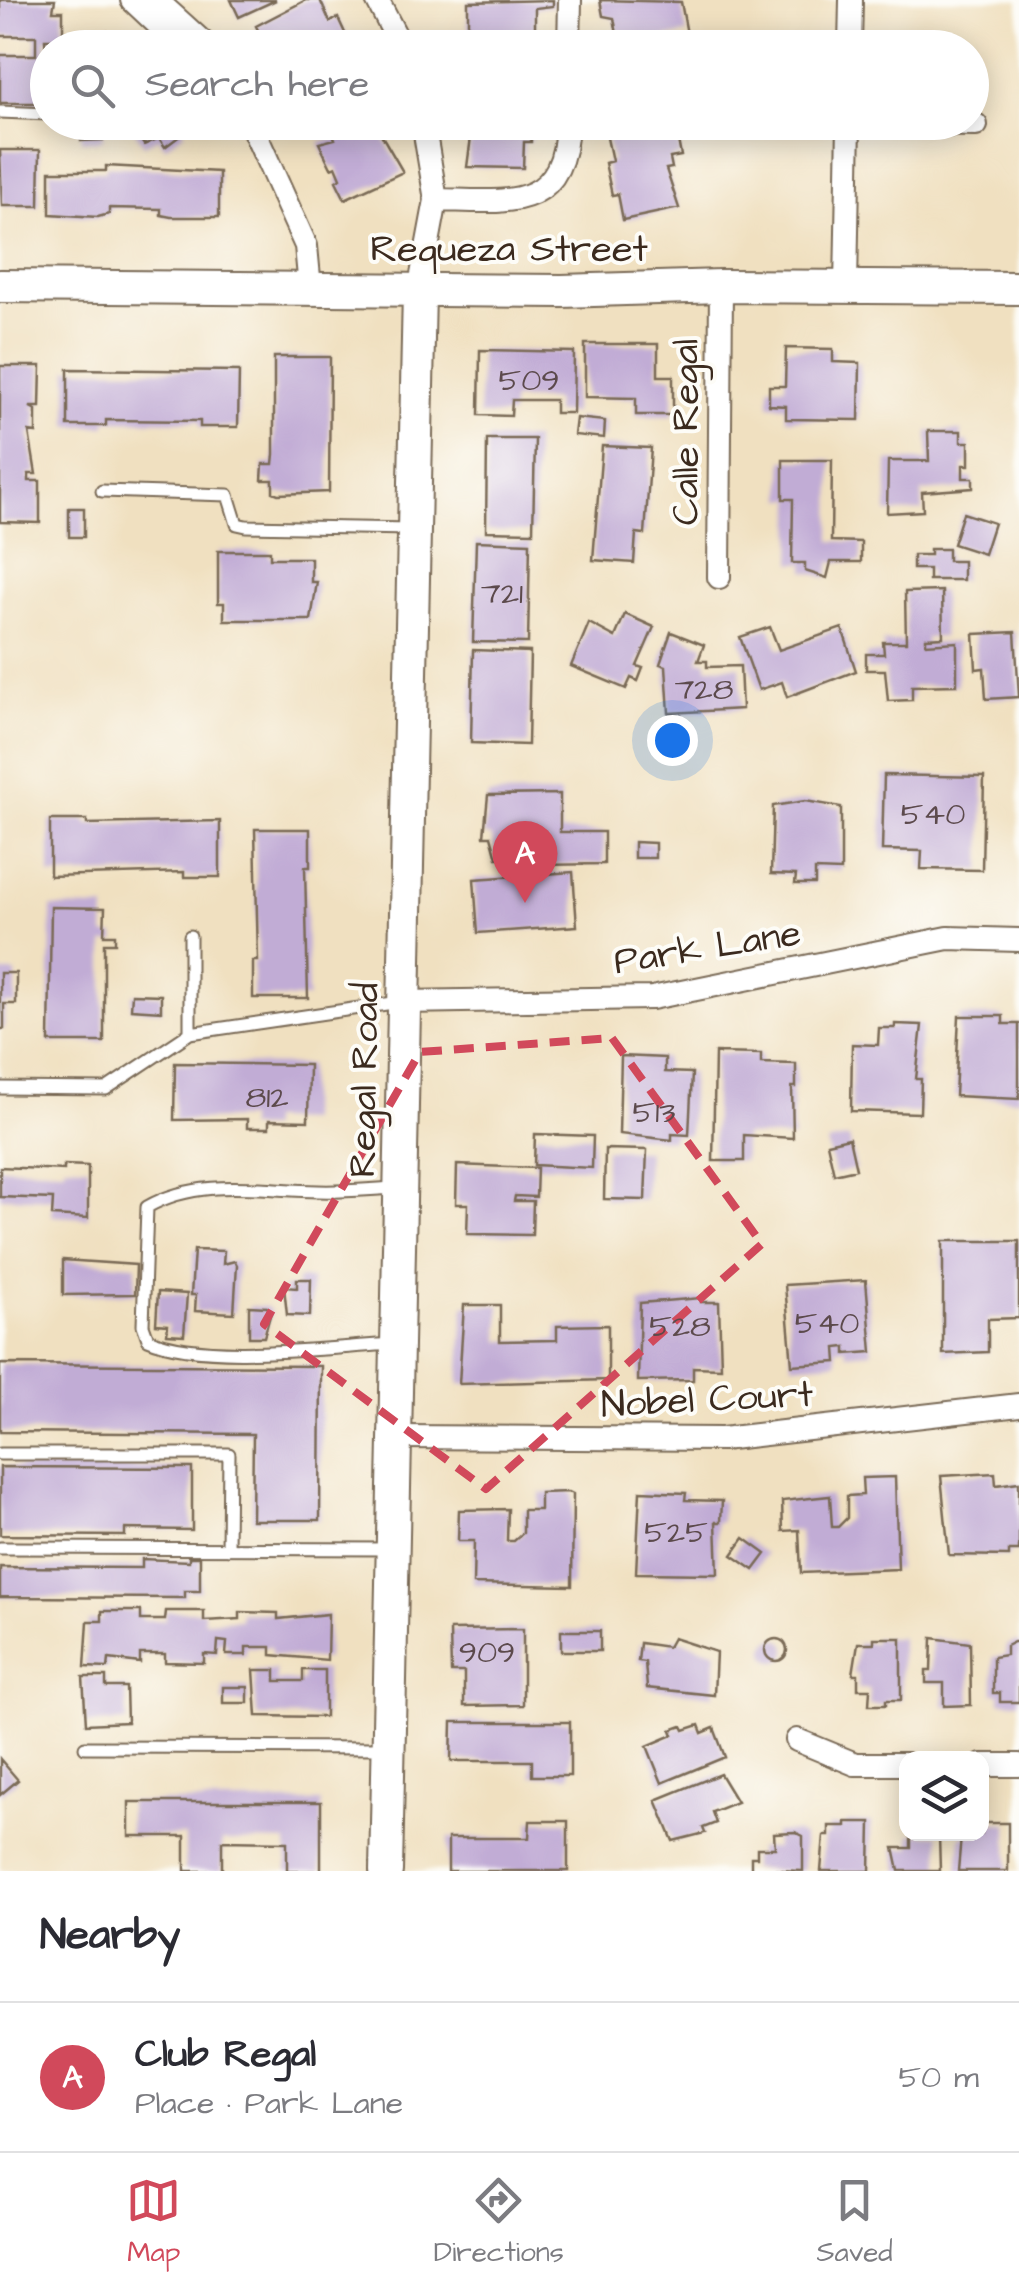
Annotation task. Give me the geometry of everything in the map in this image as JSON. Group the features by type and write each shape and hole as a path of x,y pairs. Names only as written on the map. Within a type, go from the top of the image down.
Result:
{"street":[{"path":"132,0 163,30"},
{"path":"156,0 189,30"},
{"path":"377,0 393,30"},
{"path":"569,30 570,0"},
{"path":"850,30 851,0"},
{"path":"258,140 306,246 310,288"},
{"path":"419,291 436,200 426,140"},
{"path":"436,200 515,202 536,195 566,156 566,140"},
{"path":"846,287 849,140"},
{"name":"Requeza Street","path":"0,286 419,291 721,286 1019,288"},
{"name":"Calle Regal","path":"719,577 721,286"},
{"name":"Regal Road","path":"386,1871 419,291"},
{"name":"Park Lane","path":"404,1002 652,998 948,938 1019,940"},
{"name":"Nobel Court","path":"398,1437 722,1440 1019,1405"},
{"path":"797,1740 855,1764 899,1764"},
{"path":"989,1765 1019,1765"}],"lane":[{"path":"0,112 30,113"},
{"path":"102,490 228,496 238,524 246,526 416,529"},
{"path":"190,936 190,1033"},
{"path":"0,1088 106,1088 190,1033 404,1002"},
{"path":"399,1344 238,1351 164,1346 148,1338 143,1326 144,1226 148,1208 172,1193 203,1188 323,1192 402,1188"},
{"path":"0,1454 229,1454 228,1549"},
{"path":"0,1548 394,1549"},
{"path":"85,1746 389,1748"}],"highlighted area":[{"path":"612,1038 762,1244 486,1489 264,1324 420,1052"}],"building":[{"path":"0,0 55,0 53,11 63,11 63,30 30,30 30,36 0,36"},
{"path":"231,0 276,0 239,17"},
{"path":"306,0 320,0 330,22 338,18 344,30 258,30 256,26"},
{"path":"553,0 553,6 535,8 535,30 468,30 468,2"},
{"path":"600,0 681,2 686,30 616,30 614,18 603,16"},
{"path":"0,55 30,55 30,103 0,103"},
{"path":"384,140 403,172 345,199 336,181 341,178 336,166 331,168 319,143"},
{"path":"471,140 531,140 524,142 523,168 467,167"},
{"path":"608,140 678,140 681,156 670,158 672,168 666,169 679,208 623,220 618,194 612,195 605,163 612,161"},
{"path":"0,150 40,150 39,206 2,206"},
{"path":"106,166 219,172 219,217 171,217 161,215 161,209 109,208 109,214 98,217 50,214 50,171 106,171"},
{"path":"585,344 658,344 658,376 673,376 673,415 636,415 636,398 585,397"},
{"path":"786,348 833,349 833,362 860,363 859,420 786,419 786,406 769,405 769,386 785,386"},
{"path":"480,350 574,352 573,413 555,413 555,400 512,400 511,416 479,415"},
{"path":"274,357 330,357 329,492 278,494 273,492 273,480 262,480 263,464 273,464 274,454"},
{"path":"0,366 41,366 40,407 30,407 36,410 36,433 29,432 36,474 29,474 29,481 40,481 40,523 0,522"},
{"path":"68,369 239,371 238,427 200,427 200,421 106,420 106,426 68,426"},
{"path":"576,418 605,421 604,438 574,435"},
{"path":"928,431 961,431 961,442 969,442 969,465 963,465 963,478 973,478 973,488 922,492 923,511 887,513 888,461 929,461"},
{"path":"487,439 535,439 533,532 486,531"},
{"path":"602,446 651,448 645,534 636,533 634,563 593,560"},
{"path":"783,460 832,460 831,541 861,542 861,562 831,562 827,578 805,571 805,563 792,563 793,499 783,499"},
{"path":"69,508 84,508 84,537 69,537"},
{"path":"963,513 994,523 984,554 953,544"},
{"path":"476,541 530,543 528,643 473,642"},
{"path":"930,549 948,549 948,561 963,561 963,580 929,580 929,569 913,569 913,555 930,555"},
{"path":"218,551 270,551 270,558 311,558 311,582 317,582 311,620 224,620 224,603 218,603"},
{"path":"942,591 943,637 926,638 926,644 957,642 957,685 912,686 912,700 888,701 885,670 866,670 866,654 884,654 883,642 906,642 905,592"},
{"path":"625,614 654,627 637,666 643,668 638,681 631,678 626,689 571,666 589,623 615,637"},
{"path":"770,627 779,650 842,628 856,671 787,697 782,682 759,690 740,637"},
{"path":"671,632 704,645 698,661 707,661 707,667 740,666 742,709 669,713 666,666 660,664"},
{"path":"1015,632 1019,697 986,699 984,668 976,669 974,634"},
{"path":"473,650 530,652 528,745 471,743"},
{"path":"884,775 984,777 982,870 921,869 922,851 882,850"},
{"path":"560,794 560,832 604,832 604,864 539,865 539,847 516,847 516,858 497,858 491,836 484,836 488,795"},
{"path":"805,801 841,807 841,871 815,870 815,884 795,884 796,875 771,874 773,806"},
{"path":"50,820 87,820 87,824 220,821 220,877 184,877 184,872 50,876"},
{"path":"255,829 310,829 310,867 305,867 308,998 253,998 253,961 258,961"},
{"path":"634,842 655,843 655,858 634,858"},
{"path":"573,872 577,926 478,933 474,879"},
{"path":"51,907 105,908 104,935 115,935 115,943 104,943 104,1042 49,1042"},
{"path":"0,973 16,973 16,1004 4,1004 4,1029 0,1029"},
{"path":"132,994 161,995 161,1011 131,1009"},
{"path":"959,1016 1003,1016 1003,1024 1019,1024 1019,1099 955,1096"},
{"path":"895,1024 922,1025 916,1079 921,1079 920,1113 851,1111 852,1044 878,1045 879,1028 895,1028"},
{"path":"715,1053 761,1054 761,1063 796,1064 796,1087 792,1087 793,1138 744,1135 744,1161 713,1161"},
{"path":"621,1056 665,1058 665,1072 692,1073 689,1135 672,1134 672,1140 619,1134"},
{"path":"175,1063 309,1065 308,1121 269,1120 269,1128 247,1128 247,1119 174,1120"},
{"path":"535,1134 593,1136 592,1168 534,1165"},
{"path":"849,1138 856,1169 834,1174 827,1143"},
{"path":"605,1149 647,1150 645,1200 604,1199"},
{"path":"64,1165 88,1166 88,1218 52,1216 53,1199 0,1197 0,1167 64,1170"},
{"path":"457,1165 537,1168 536,1197 515,1196 514,1201 533,1201 532,1235 467,1234 468,1204 456,1204"},
{"path":"943,1241 1019,1241 1019,1318 988,1319 988,1352 943,1354"},
{"path":"194,1250 224,1251 223,1264 235,1261 234,1313 195,1311 196,1295 191,1295"},
{"path":"63,1260 136,1265 135,1294 63,1295"},
{"path":"297,1279 311,1279 310,1316 287,1315 284,1287 297,1288"},
{"path":"866,1280 872,1352 846,1354 846,1347 836,1348 837,1362 792,1365 785,1285"},
{"path":"158,1292 187,1294 184,1335 167,1334 168,1325 156,1324"},
{"path":"701,1298 701,1302 719,1302 721,1368 693,1367 693,1380 638,1381 640,1303"},
{"path":"464,1305 500,1305 500,1341 557,1340 557,1326 608,1325 608,1380 459,1384"},
{"path":"249,1306 267,1307 271,1312 264,1337 249,1337"},
{"path":"0,1364 321,1366 320,1520 252,1520 253,1434 0,1432"},
{"path":"0,1467 192,1468 192,1530 125,1529 125,1536 0,1535"},
{"path":"995,1473 996,1485 1019,1482 1019,1551 1009,1551 1009,1556 949,1555 941,1476"},
{"path":"895,1477 898,1569 801,1573 799,1530 783,1531 782,1501 830,1496 832,1527 838,1527 847,1518 847,1496 863,1495 862,1478"},
{"path":"640,1491 686,1493 685,1500 722,1501 721,1522 716,1522 718,1574 636,1573"},
{"path":"540,1493 573,1494 572,1586 473,1584 474,1541 458,1541 459,1510 508,1509 507,1541 514,1541 523,1533 523,1510 540,1510"},
{"path":"744,1538 766,1554 754,1570 732,1555"},
{"path":"189,1557 200,1557 200,1591 185,1591 185,1598 0,1597 0,1567 142,1568 142,1559 189,1561"},
{"path":"102,1611 141,1611 141,1620 165,1620 166,1611 204,1611 204,1621 240,1619 240,1612 278,1613 278,1619 328,1614 327,1660 271,1655 271,1647 246,1647 246,1655 226,1655 227,1642 218,1641 217,1655 204,1654 204,1663 165,1662 165,1654 140,1654 140,1663 109,1659 108,1668 85,1667 88,1621 102,1621"},
{"path":"523,1629 523,1705 464,1706 464,1672 451,1672 450,1630"},
{"path":"561,1631 600,1631 600,1651 561,1651"},
{"path":"673,1638 716,1652 714,1695 647,1688 645,1662 638,1661 640,1643 668,1647"},
{"path":"874,1638 901,1638 901,1700 886,1700 886,1705 869,1705 870,1689 858,1689 858,1674 853,1674 858,1643 874,1643"},
{"path":"932,1638 970,1643 971,1705 944,1706 944,1683 926,1683 926,1671 931,1671"},
{"path":"776,1639 787,1650 776,1661 765,1650"},
{"path":"1019,1642 1019,1702 1000,1702 1000,1693 993,1693 993,1657 1006,1655 1006,1646"},
{"path":"254,1670 276,1670 276,1681 303,1681 303,1670 325,1670 325,1717 257,1716"},
{"path":"83,1677 106,1677 106,1687 126,1687 127,1722 86,1724"},
{"path":"223,1687 248,1687 248,1703 223,1703"},
{"path":"452,1722 570,1722 570,1776 532,1776 532,1761 451,1761"},
{"path":"699,1725 702,1733 714,1728 725,1757 662,1783 647,1746 673,1735 671,1730"},
{"path":"0,1759 18,1780 0,1795"},
{"path":"720,1774 737,1802 712,1812 716,1823 703,1828 705,1833 673,1841 656,1800"},
{"path":"129,1802 321,1802 321,1871 287,1871 287,1842 222,1841 222,1871 185,1871 185,1836 129,1836"},
{"path":"530,1821 568,1821 568,1871 448,1871 448,1838 529,1838"},
{"path":"846,1822 871,1822 870,1871 821,1871 824,1836 829,1836 829,1826 846,1826"},
{"path":"989,1823 1008,1823 1008,1871 958,1871 961,1841 989,1841"},
{"path":"795,1832 803,1836 803,1871 751,1869 751,1857 757,1857 757,1848 775,1848 774,1833"},
{"path":"911,1841 939,1841 940,1871 899,1871 894,1848 911,1848"}],"place":[{"name":"Club Regal","path":"525,903"}]}
